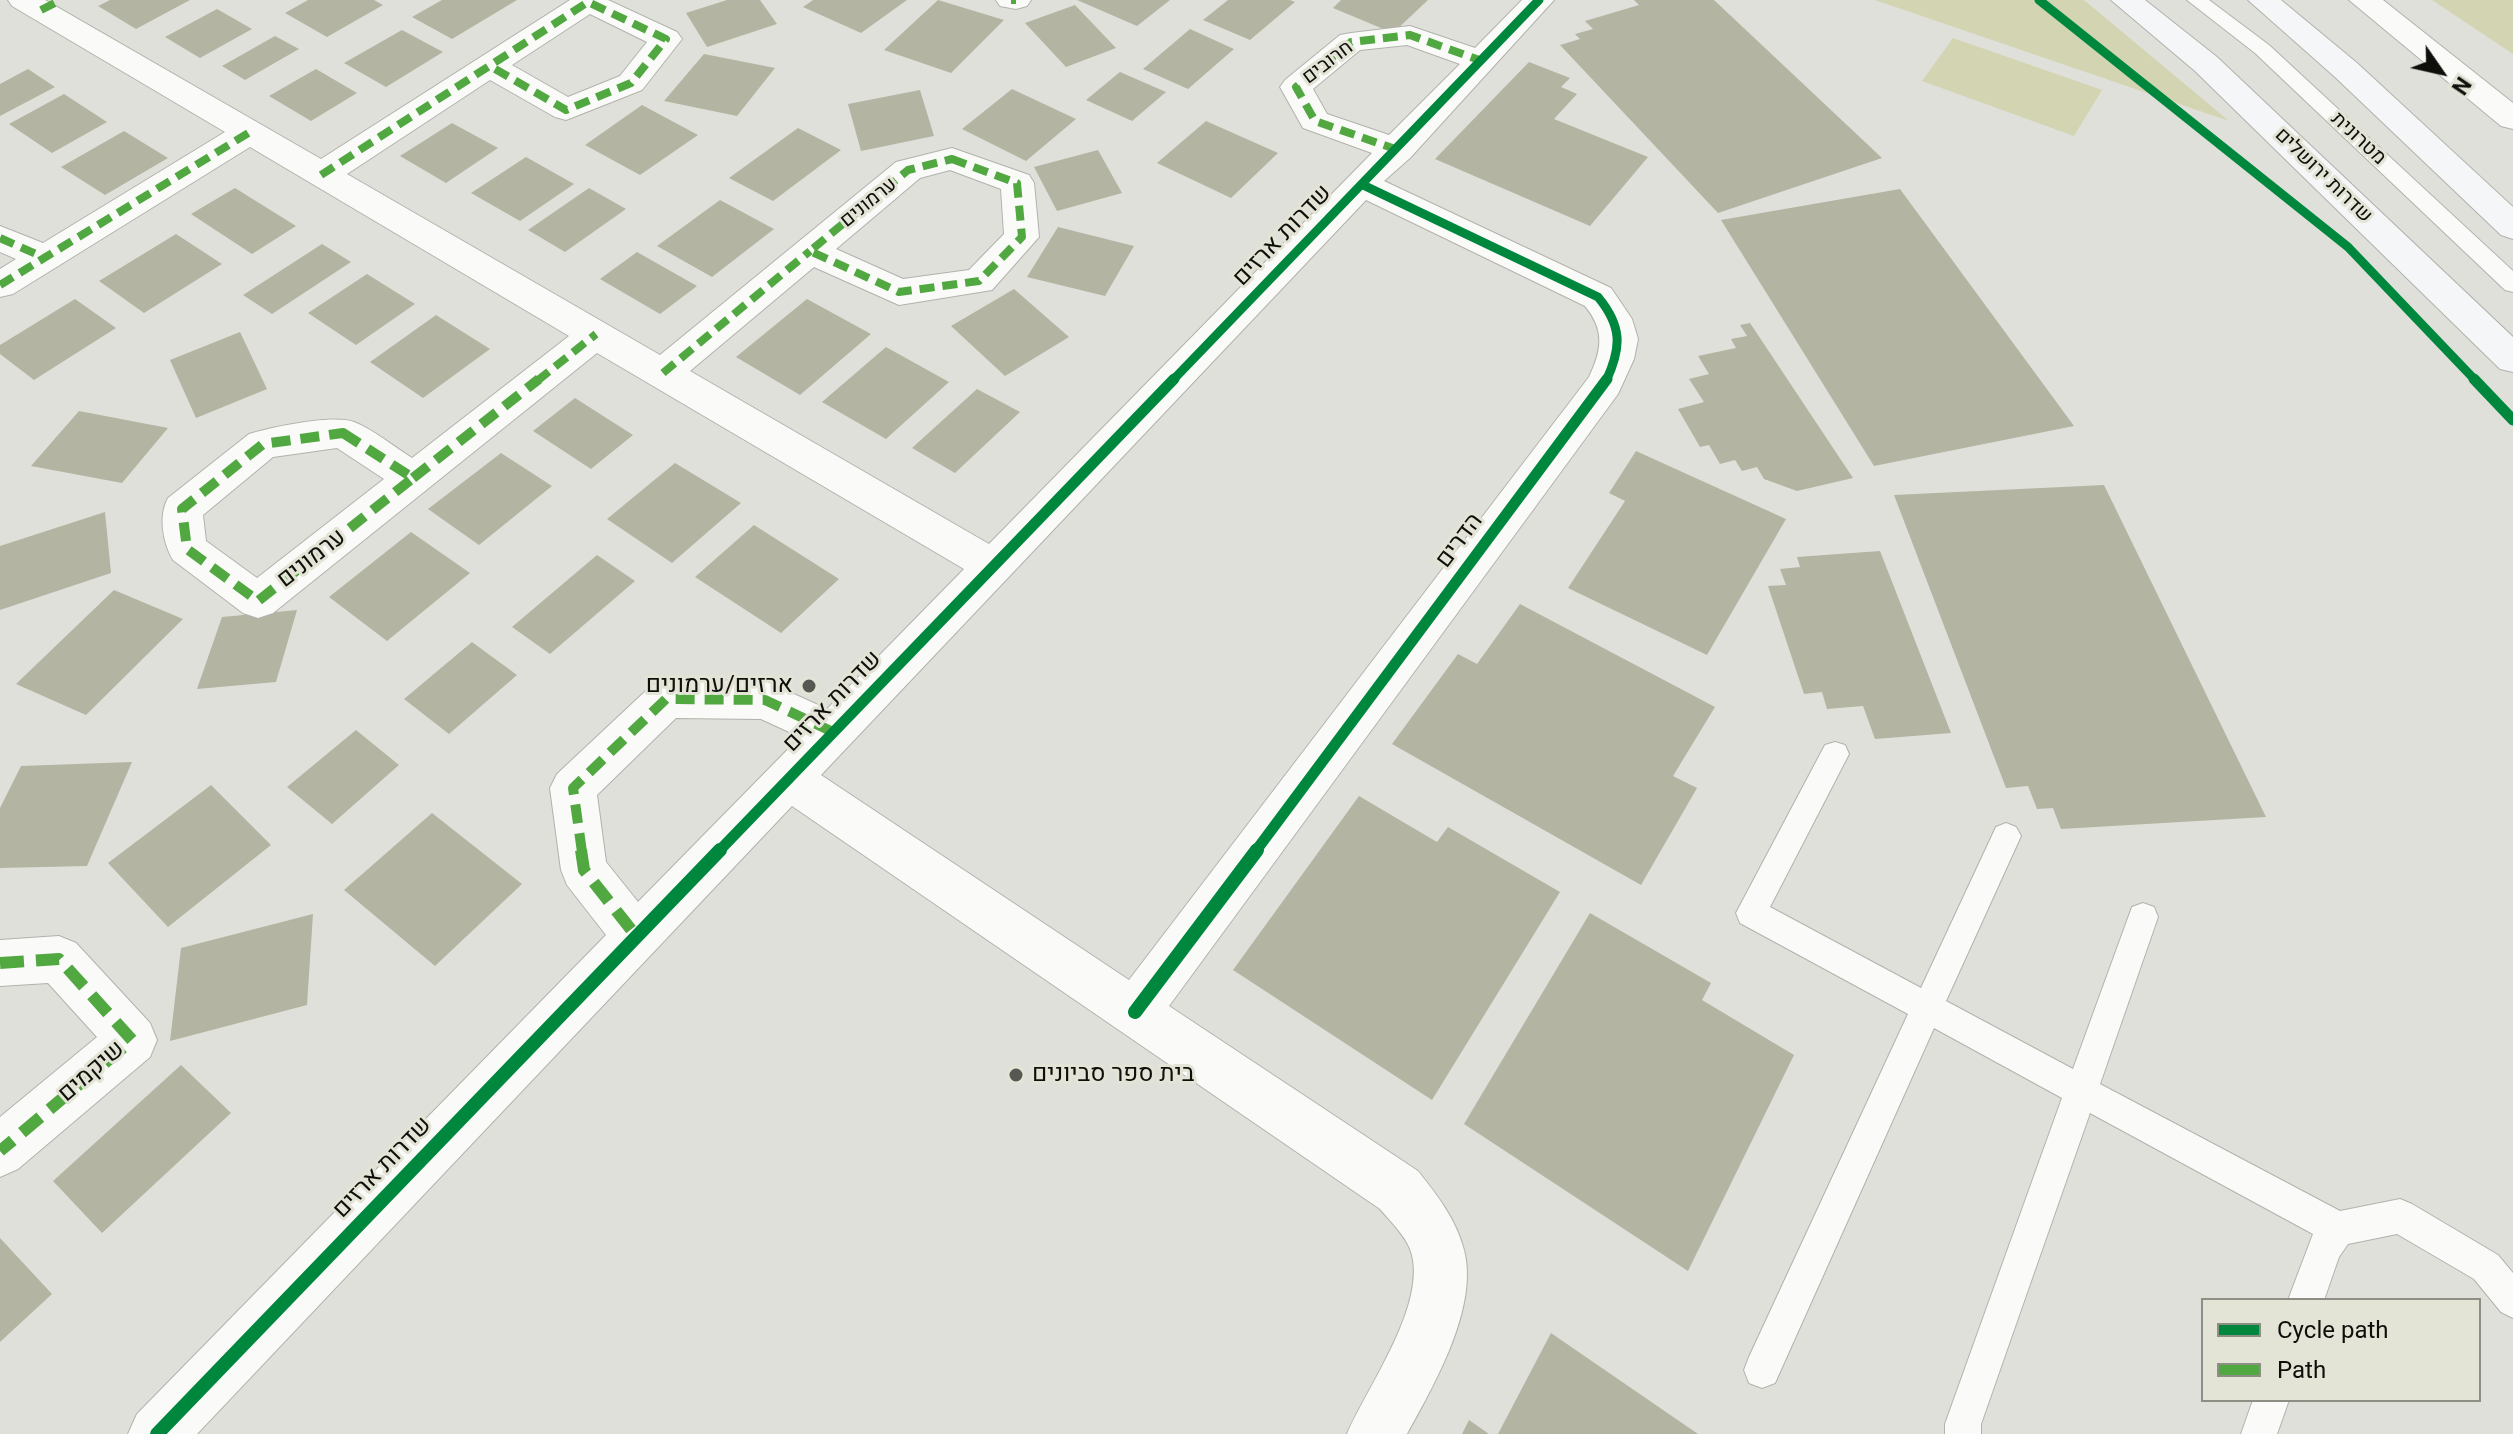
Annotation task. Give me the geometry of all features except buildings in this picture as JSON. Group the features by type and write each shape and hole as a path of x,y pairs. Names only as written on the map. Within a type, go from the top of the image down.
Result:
{"main road":[{"name":"שדרות ירושלים","path":"2126,0 2206,64 2513,359"},
{"path":"2263,0 2346,70 2513,227"}],"street":[{"name":"שדרות ארזים","path":"157,1434 1398,150 1539,0"},
{"path":"2364,0 2513,119"},
{"path":"321,175 588,2 666,39 631,83 566,110 490,66"},
{"path":"42,3 321,175 994,567"},
{"name":"חרובים","path":"1398,150 1315,121 1296,87 1351,42 1410,35 1482,61"},
{"path":"0,285 250,132"},
{"name":"ערמונים","path":"663,373 810,251 908,170 952,159 1017,183 1022,237 979,281 899,292 810,251"},
{"name":"הדרים","path":"1135,1012 1605,384 1617,361 1622,337 1613,313 1598,297 1363,185"},
{"path":"0,238 45,258"},
{"name":"ערמונים","path":"414,479 343,433 263,444 182,509 187,549 258,601 414,479 596,334"},
{"path":"637,937 584,870 573,788 666,699 765,700 835,733"},
{"path":"790,779 1399,1190 1425,1222 1438,1254 1437,1300 1414,1360 1376,1434"},
{"name":"שיקמים","path":"0,963 59,959 132,1040 0,1151"}],"lane":[{"name":"מטרונית","path":"2197,0 2262,49 2513,284"},
{"path":"1835,754 1751,913 2338,1229 2400,1216 2486,1267 2513,1300"},
{"path":"1762,1370 2006,836"},
{"path":"1963,1434 1963,1424 2143,917"},
{"path":"2307,1298 2325,1247 2338,1229"},
{"path":"2259,1434 2270,1402"}],"green space":[{"path":"1875,0 2084,0 2229,121"},
{"path":"2432,0 2513,0 2513,54"},
{"path":"1953,38 2102,90 2074,136 1922,81"}],"marked path":[{"path":"41,10 61,0"},
{"path":"1011,0 1016,0"},
{"path":"321,175 588,2 666,39 631,83 566,110 490,66"},
{"path":"1398,150 1315,121 1296,87 1351,42 1410,35 1482,61"},
{"path":"0,285 250,132"},
{"path":"663,373 908,170 952,159 1017,183 1022,237 979,281 899,292 810,251"},
{"path":"0,238 45,258"},
{"path":"414,479 343,433 263,444 182,509 187,549 258,601 596,334"},
{"path":"637,937 584,870 573,788 666,699 765,700 835,733"},
{"path":"0,963 59,959 132,1040 0,1151"}],"cycle path":[{"path":"157,1434 1539,0"},
{"path":"2039,0 2348,247 2513,420"},
{"path":"1135,1012 1605,384 1619,349 1620,339 1614,319 1598,297 1363,185"}],"place":[{"name":"ארזים/ערמונים","path":"809,686"},
{"name":"בית ספר סביונים","path":"1016,1075"}]}
